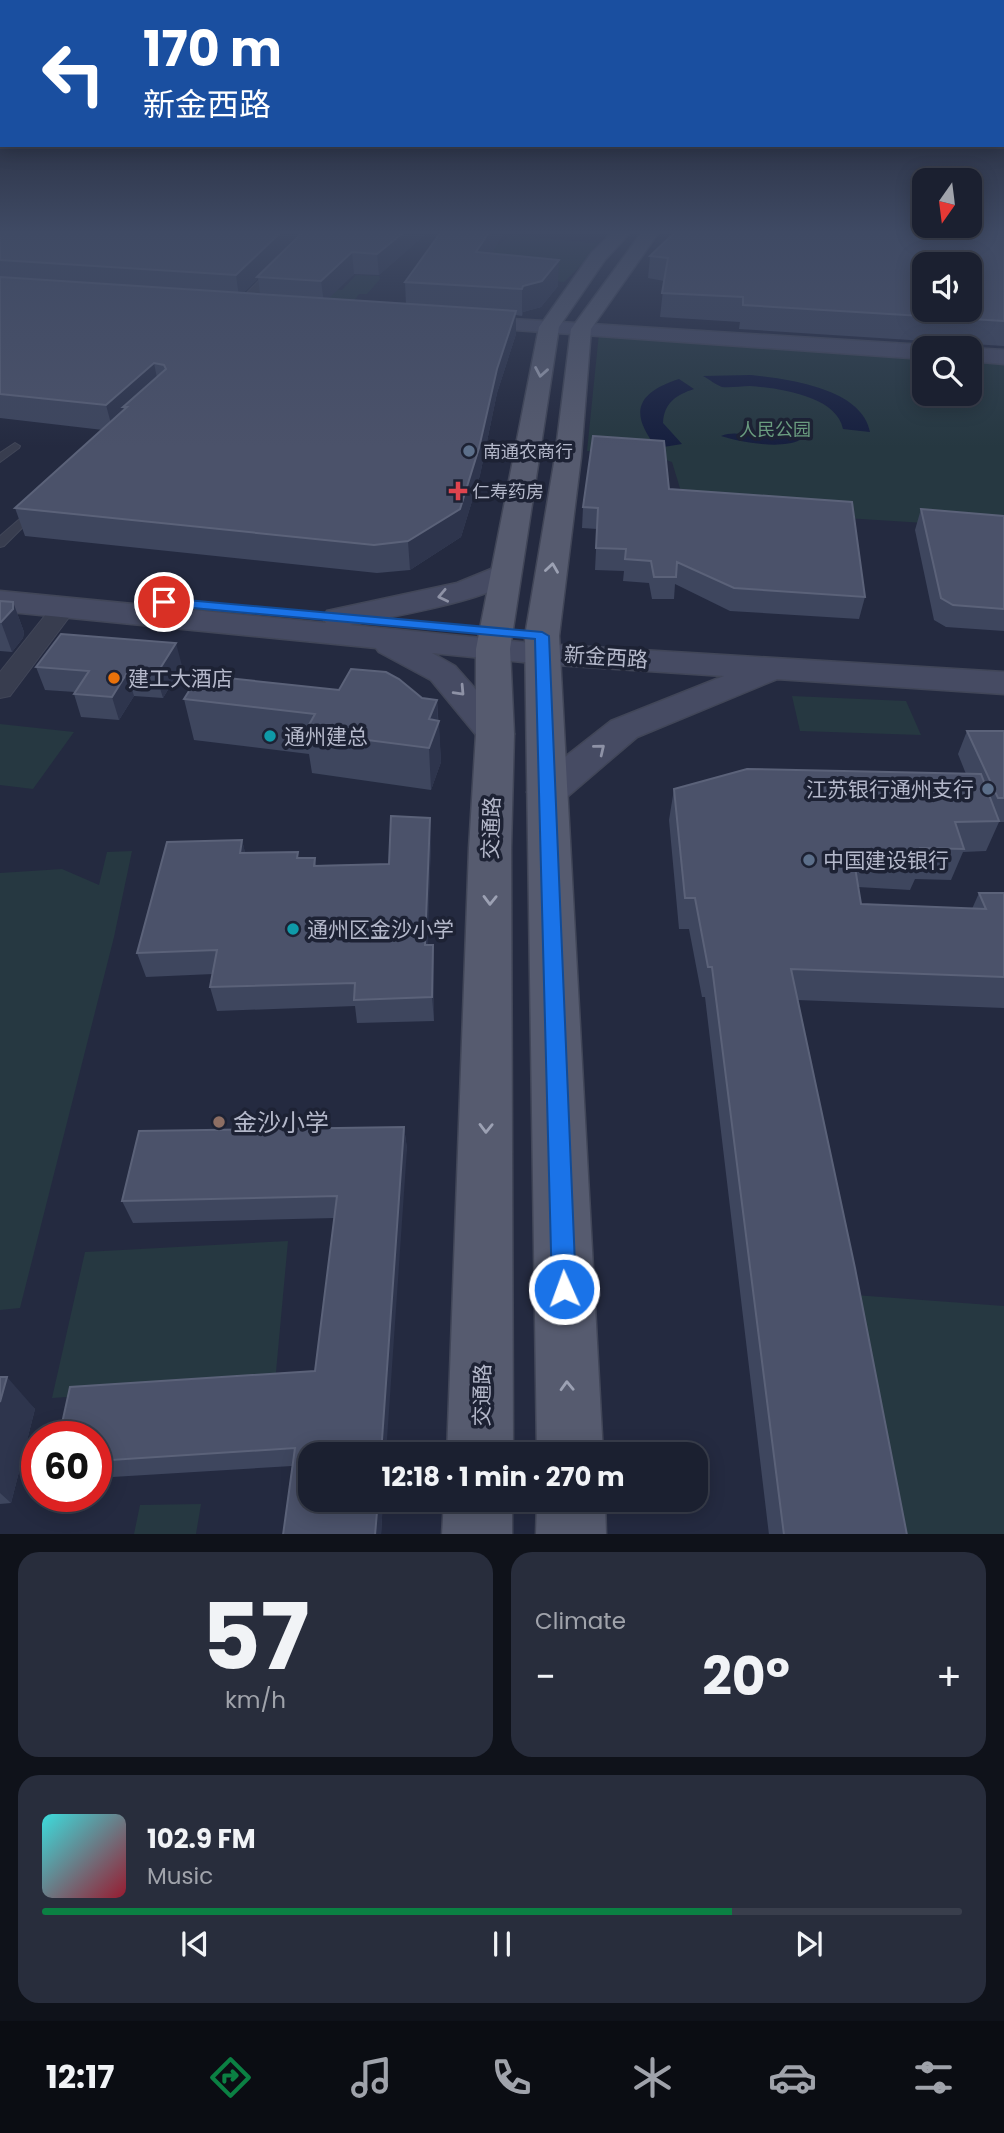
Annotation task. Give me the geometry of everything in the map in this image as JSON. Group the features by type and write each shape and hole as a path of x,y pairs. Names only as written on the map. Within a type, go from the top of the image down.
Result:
{"main road":[{"name":"交通路","path":"480,1442 490,848 495,734 494,640 549,327 565,304"},
{"path":"570,1442 542,645 568,457 581,329 599,304"},
{"path":"216,305 268,309"},
{"path":"442,320 912,351"},
{"path":"982,356 1004,357"},
{"path":"349,626 467,590 506,572"},
{"name":"新金西路","path":"0,587 349,626 776,668 1004,683"},
{"name":"新金西路","path":"0,601 64,608 349,626"},
{"path":"349,626 401,648 443,673 495,734"},
{"name":"新金西路","path":"542,645 697,649 1004,664"},
{"path":"547,792 624,729 673,707 776,668"},
{"path":"477,1534 478,1512"},
{"path":"571,1512 571,1534"}],"street":[{"path":"241,307 244,304"},
{"path":"0,691 64,608"}],"lane":[{"path":"0,459 15,446"},
{"path":"0,543 43,502"}],"green space":[{"name":"人民公园","path":"599,333 912,352 912,406 982,406 982,357 1004,359 1004,528 686,508 672,462 647,454 587,451"},
{"path":"792,696 906,701 921,735 800,731"},
{"path":"0,724 74,732 33,789 0,785"},
{"path":"132,851 114,937 20,1308 0,1310 0,873 62,869 99,885 107,852"},
{"path":"288,1241 275,1383 52,1398 85,1252"},
{"path":"841,1294 1004,1306 1004,1534 885,1534"},
{"path":"201,1504 196,1534 134,1534 140,1505"}],"water":[{"path":"751,375 802,383 838,396 853,405 864,417 870,432 843,429 830,409 805,396 762,387 722,387 703,376"},
{"path":"679,379 694,389 672,401 666,410 663,423 682,444 657,448 643,424 641,406 653,391"},
{"path":"793,418 810,418 809,431 802,439 791,443 760,444 721,436 781,434 791,429"}],"building":[{"path":"0,304 403,304 516,311 497,369 479,448 460,509 408,541 374,545 15,508 166,369 164,365 154,363 106,405 0,394"},
{"path":"743,304 912,304 912,315 743,305"},
{"path":"982,304 1004,304 1004,321 982,320"},
{"path":"593,436 664,441 669,489 852,502 865,597 734,588 677,562 676,577 654,577 651,561 625,559 626,549 596,548 598,508 583,507"},
{"path":"921,509 1004,516 1004,609 953,605 941,598"},
{"path":"0,601 13,602 13,609 1,622 0,622"},
{"path":"61,634 176,643 156,675 127,673 112,697 74,694 89,671 36,667"},
{"path":"351,669 386,672 422,698 437,700 429,719 439,721 429,748 305,732 315,714 184,699 199,675 339,690"},
{"path":"967,731 1004,731 1004,798 998,798"},
{"path":"747,769 981,774 999,821 955,822 964,849 920,848 922,859 853,855 861,904 986,909 979,893 1004,893 1004,977 791,969 855,1268 907,1534 784,1534 712,967 708,967 695,898 685,898 674,789"},
{"name":"通州区金沙小学","path":"391,816 430,818 425,945 433,945 432,997 354,1000 355,983 210,987 217,950 137,953 167,842 242,840 240,853 298,852 297,858 315,858 314,866 389,864"},
{"path":"404,1127 382,1442 298,1442 298,1512 377,1512 375,1534 283,1534 295,1448 112,1460 112,1421 63,1421 70,1387 315,1371 337,1196 122,1201 139,1131"},
{"path":"0,1377 7,1377 0,1402"}],"place":[{"name":"南通农商行","path":"469,451"},
{"name":"仁寿药房","path":"458,491"},
{"name":"建工大酒店","path":"114,678"},
{"name":"通州建总","path":"270,736"},
{"name":"江苏银行通州支行","path":"988,789"},
{"name":"中国建设银行","path":"809,860"},
{"name":"通州区金沙小学","path":"293,929"},
{"name":"金沙小学","path":"219,1122"}],"route":[{"path":"164,602 542,636 564,1289"}]}
